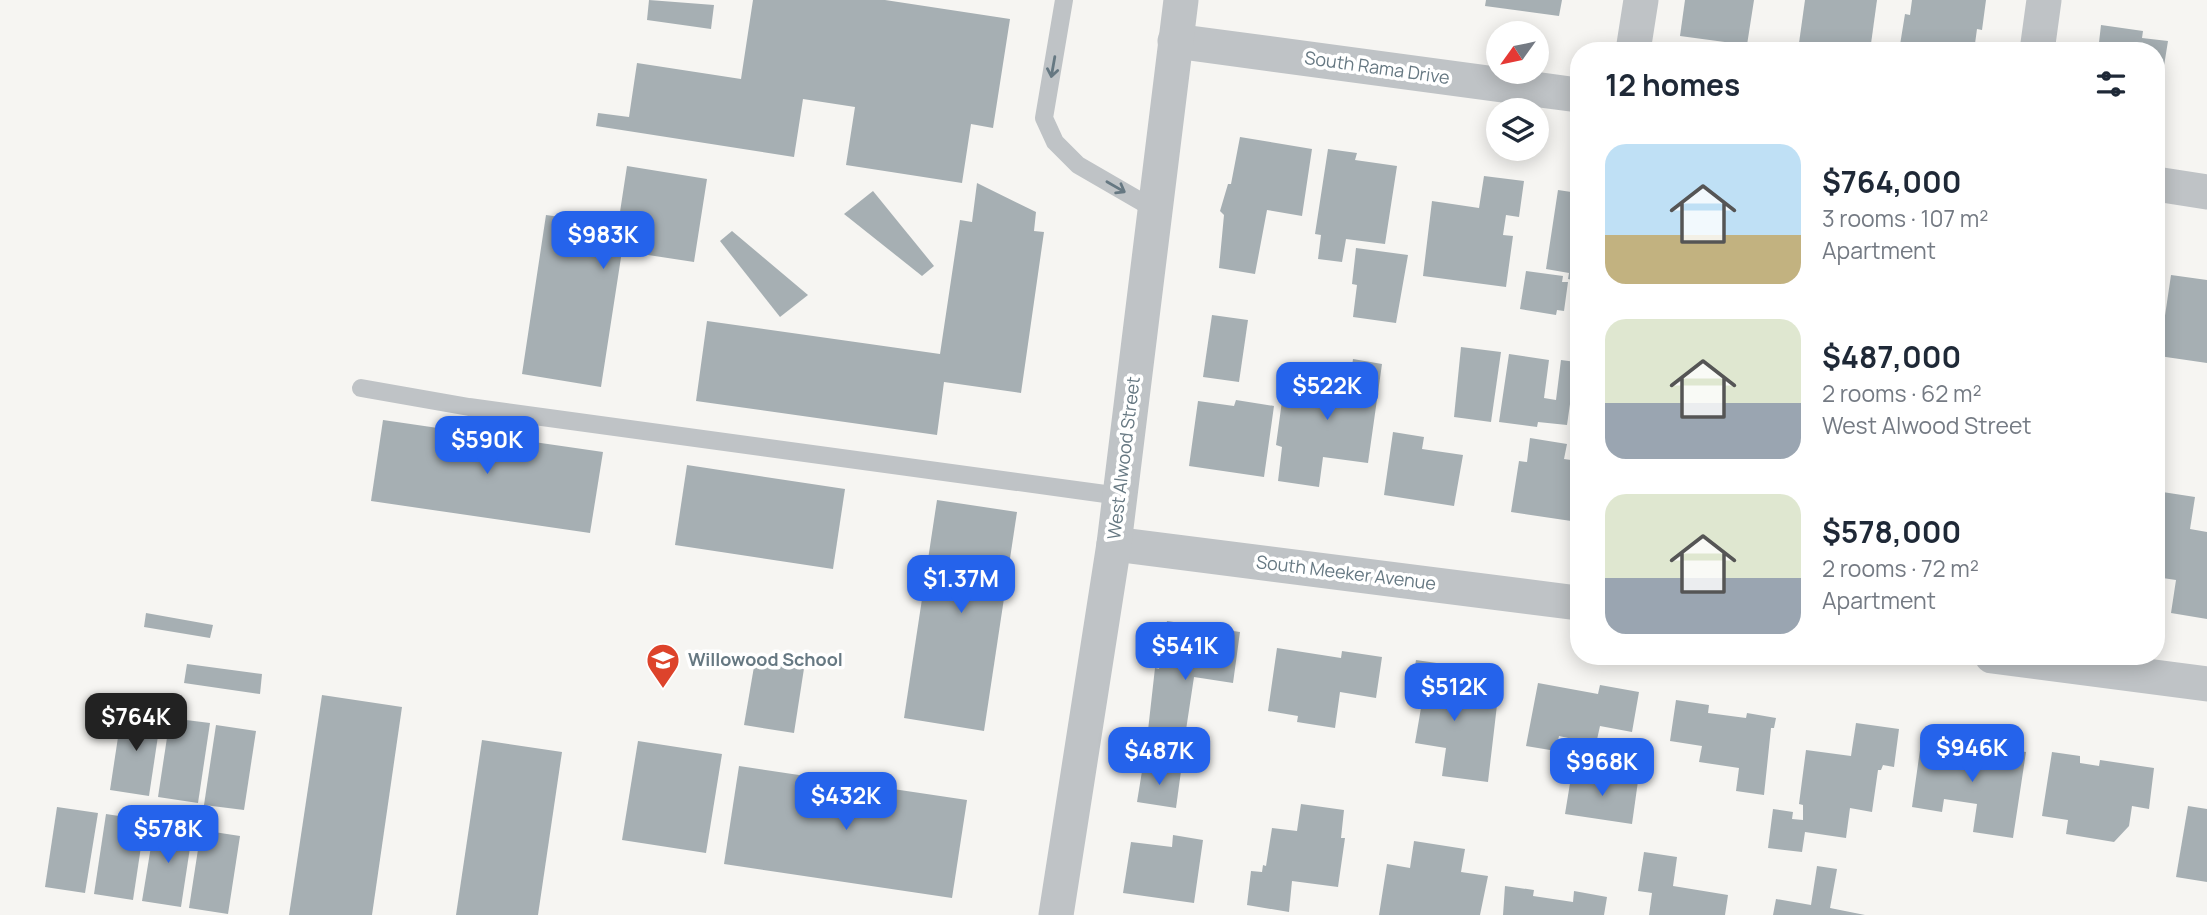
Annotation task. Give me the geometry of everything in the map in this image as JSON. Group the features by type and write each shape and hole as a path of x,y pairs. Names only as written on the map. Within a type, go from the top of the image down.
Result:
{"street":[{"name":"West Alwood Street","path":"1056,915 1114,544 1181,0"},
{"path":"1634,42 1641,0"},
{"path":"2038,42 2044,0"},
{"name":"South Rama Drive","path":"1175,41 1570,94"},
{"path":"2165,185 2207,191"},
{"name":"South Meeker Avenue","path":"1114,544 1570,602"},
{"path":"2061,665 2207,684"}],"lane":[{"path":"1064,0 1044,118 1055,142 1078,165 1154,209"},
{"path":"361,388 469,407 1120,496"}],"building":[{"path":"649,0 714,5 711,29 647,20"},
{"path":"753,0 885,0 1010,19 993,128 971,124 962,183 846,165 855,107 803,99 794,157 596,126 598,113 629,117 637,63 741,79"},
{"path":"1486,0 1562,0 1559,16 1485,6"},
{"path":"1685,0 1754,0 1747,42 1680,36"},
{"path":"1805,0 1877,0 1871,42 1799,42"},
{"path":"1912,0 1986,0 1982,30 1977,29 1975,42 1900,42 1905,14 1910,15"},
{"path":"2101,25 2143,31 2142,38 2168,41 2165,60 2165,42 2099,42"},
{"path":"1240,137 1312,149 1302,216 1267,210 1255,274 1219,268 1224,215 1220,211 1228,184 1231,184"},
{"path":"1328,149 1357,153 1355,160 1397,166 1385,244 1346,239 1342,262 1318,259 1321,235 1315,234"},
{"path":"627,166 707,179 694,262 622,251 601,387 522,374 546,215 618,225"},
{"path":"1484,176 1524,181 1519,217 1506,215 1503,235 1513,236 1506,287 1423,276 1432,201 1479,208"},
{"path":"977,183 1036,212 1034,231 1044,232 1021,393 944,382 937,435 696,401 707,321 940,354 960,220 972,222"},
{"path":"1558,190 1570,192 1570,279 1569,273 1546,269"},
{"path":"873,191 934,266 922,276 844,214"},
{"path":"732,231 808,295 780,317 720,241"},
{"path":"1356,248 1408,255 1396,323 1353,317 1357,285 1352,284"},
{"path":"1526,271 1563,276 1562,282 1568,282 1564,311 1557,310 1556,315 1520,309"},
{"path":"2171,275 2207,280 2207,363 2165,357 2165,316"},
{"path":"1212,315 1248,320 1239,382 1203,377"},
{"path":"1461,347 1501,352 1491,422 1454,417"},
{"path":"1509,354 1549,360 1544,398 1556,400 1561,360 1570,361 1567,425 1538,422 1537,427 1499,422"},
{"path":"1353,359 1382,364 1368,463 1323,457 1319,487 1278,481 1282,447 1276,445 1282,401 1292,403 1296,372 1350,380"},
{"path":"1236,400 1274,406 1264,477 1189,466 1198,401 1234,406"},
{"path":"383,420 603,452 590,533 371,501"},
{"path":"1393,432 1424,437 1422,449 1463,455 1454,506 1384,495"},
{"path":"1530,438 1567,444 1564,459 1570,460 1570,521 1511,512 1519,461 1527,462"},
{"path":"687,465 845,489 833,569 675,545"},
{"path":"2165,492 2195,497 2190,529 2207,532 2207,619 2171,613 2176,580 2165,578"},
{"path":"937,500 1017,512 984,731 904,718"},
{"path":"146,613 213,625 210,638 144,627"},
{"path":"1167,621 1240,632 1233,683 1194,677 1181,763 1145,757 1155,668 1159,669"},
{"path":"1277,648 1341,658 1342,651 1382,657 1376,698 1340,692 1335,728 1297,722 1298,716 1268,711"},
{"path":"756,655 805,662 794,733 744,725"},
{"path":"1416,660 1457,666 1452,698 1497,705 1488,782 1442,776 1446,748 1415,743 1422,702 1420,696 1410,695"},
{"path":"187,664 262,674 260,694 184,683"},
{"path":"1538,683 1598,694 1600,685 1639,692 1632,732 1600,726 1596,744 1559,736 1556,751 1526,746"},
{"path":"322,695 402,707 372,915 289,915"},
{"path":"1676,700 1709,705 1708,713 1746,718 1747,713 1776,718 1774,728 1771,728 1764,795 1736,791 1739,768 1699,762 1702,746 1670,741"},
{"path":"122,711 161,716 149,796 110,790"},
{"path":"170,718 210,723 198,803 158,797"},
{"path":"1856,723 1899,729 1894,767 1883,765 1881,770 1878,770 1872,812 1850,808 1846,838 1805,832 1802,852 1768,848 1773,809 1793,812 1792,819 1803,820 1803,805 1799,804 1806,750 1851,756"},
{"path":"216,725 256,731 244,810 204,805"},
{"path":"482,740 562,752 538,915 456,915"},
{"path":"638,741 722,754 706,853 622,840"},
{"path":"1921,743 1985,753 1986,746 2026,752 2013,838 1973,832 1977,804 1944,799 1942,812 1912,807"},
{"path":"2052,752 2080,756 2080,763 2099,766 2100,760 2154,768 2149,809 2132,806 2129,826 2114,842 2066,834 2068,820 2042,816"},
{"path":"1143,765 1181,771 1176,808 1137,802"},
{"path":"739,766 967,800 952,898 724,864"},
{"path":"1572,771 1638,781 1632,824 1565,814"},
{"path":"1301,804 1344,810 1341,838 1345,838 1338,887 1292,881 1289,912 1247,905 1251,871 1262,872 1263,865 1266,866 1272,828 1297,831"},
{"path":"2188,806 2207,809 2207,882 2176,877"},
{"path":"57,807 98,813 85,893 45,887"},
{"path":"106,814 145,820 133,900 94,894"},
{"path":"155,822 193,828 181,907 142,901"},
{"path":"201,830 240,836 228,914 189,908"},
{"path":"1173,835 1203,840 1194,903 1123,893 1131,842 1172,847"},
{"path":"1414,841 1465,849 1461,872 1488,876 1480,915 1379,915 1387,864 1410,868"},
{"path":"1644,852 1677,857 1673,886 1728,895 1725,915 1649,915 1652,893 1638,891"},
{"path":"1817,866 1837,869 1830,908 1865,915 1773,915 1776,899 1811,905"},
{"path":"1505,886 1534,890 1533,896 1573,902 1574,891 1607,897 1604,915 1503,915"}],"place":[{"name":"Willowood School","path":"663,690"}]}
